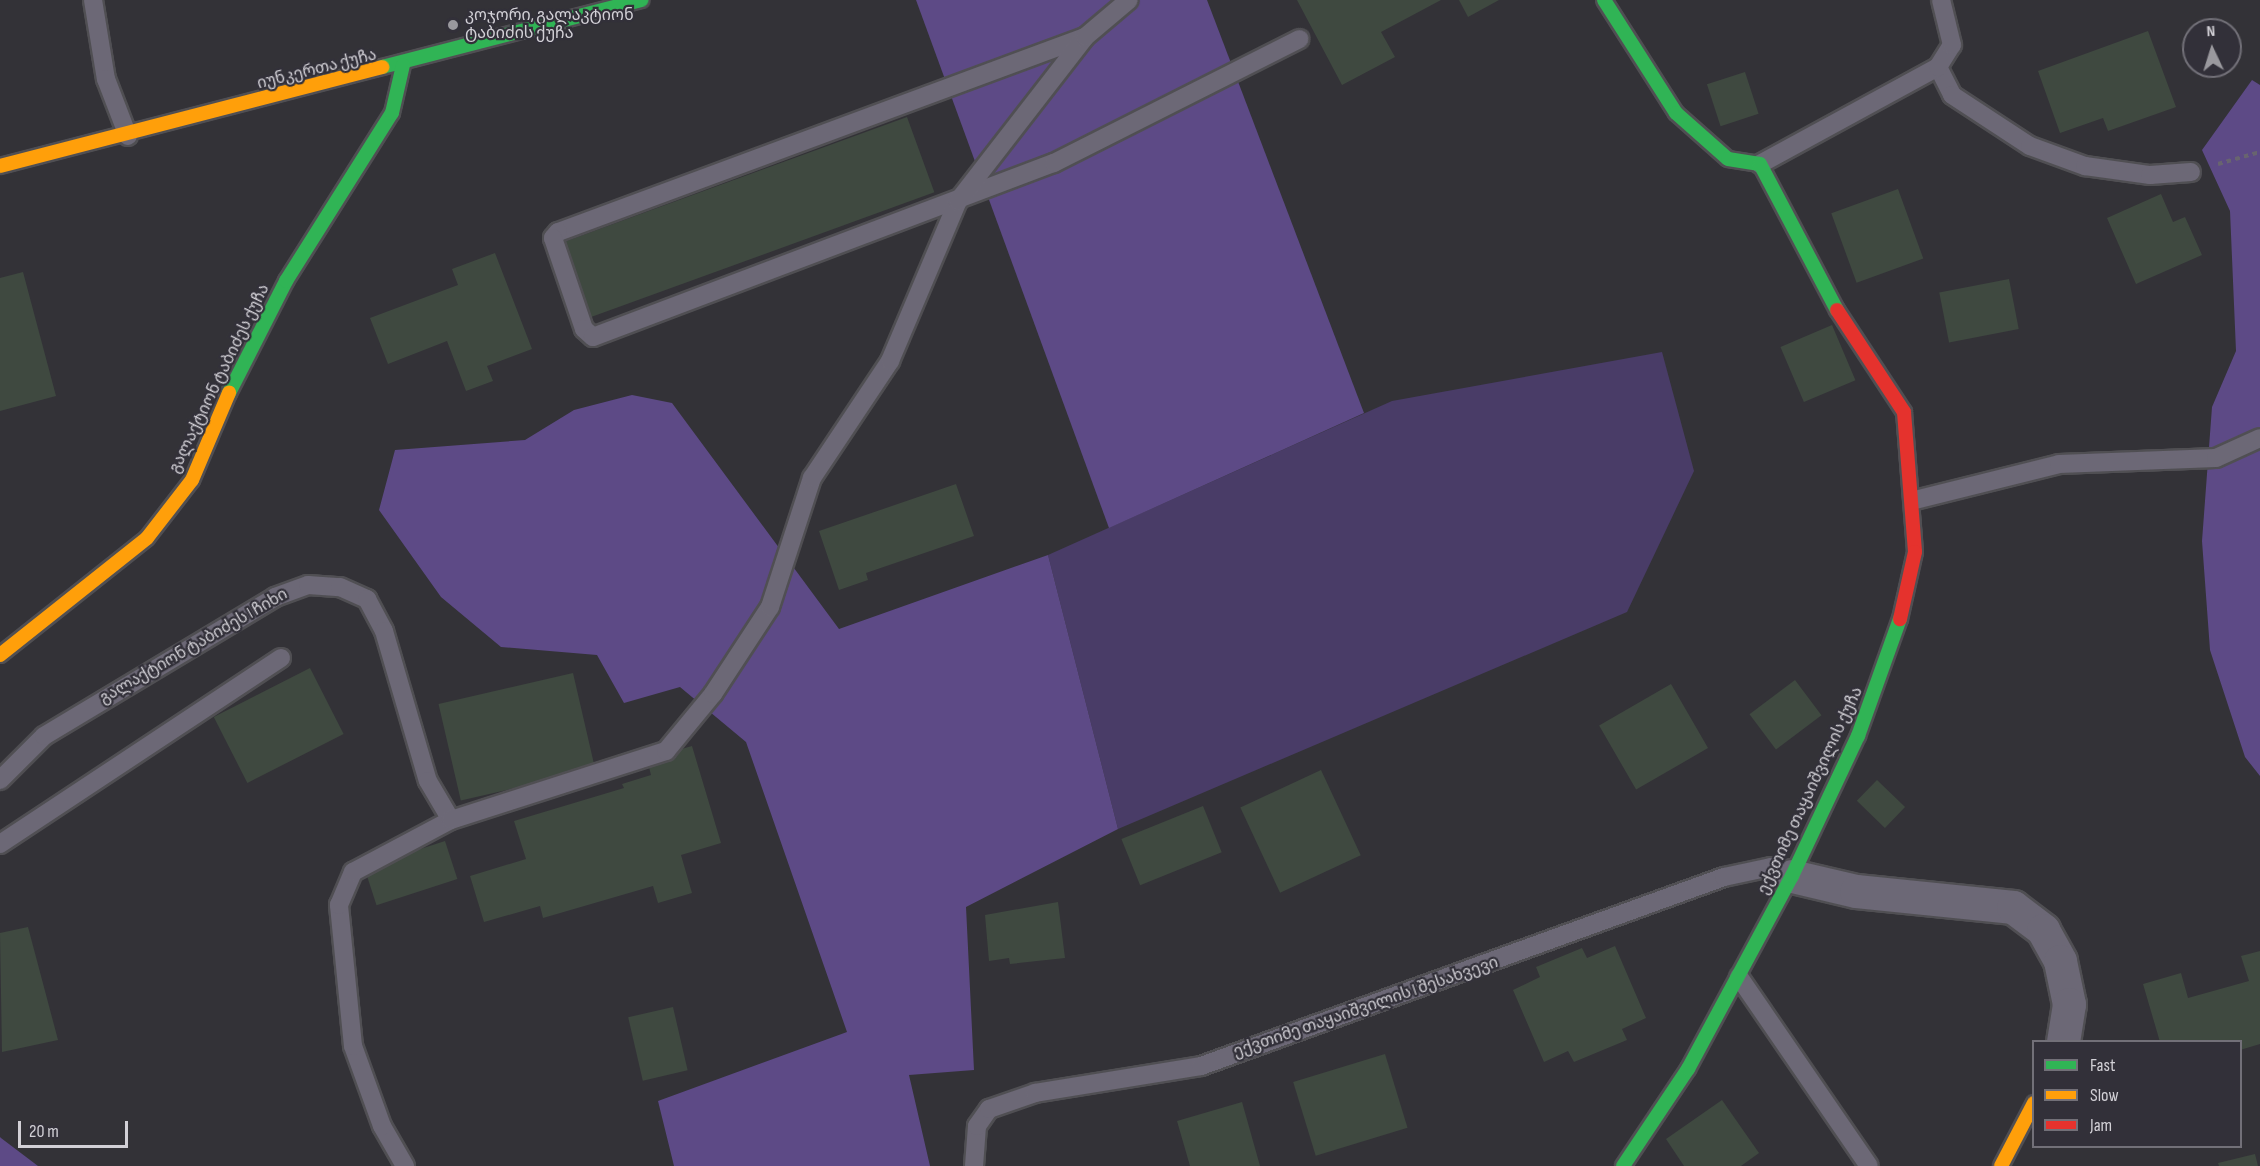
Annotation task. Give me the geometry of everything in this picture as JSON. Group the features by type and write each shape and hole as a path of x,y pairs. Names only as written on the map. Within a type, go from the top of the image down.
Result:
{"street":[{"name":"იუნკერთა ქუჩა","path":"0,166 128,136 403,65 641,0"},
{"path":"1604,0 1676,113 1728,159 1760,164"},
{"name":"გალაქტიონ ტაბიძეს ქუჩა","path":"0,655 147,538 192,480 233,383 286,281 392,113 403,65"},
{"name":"ექვთიმე თაყაიშვილის ქუჩა","path":"1623,1166 1688,1070 1792,876 1858,736 1895,640 1915,552 1915,500 1904,412 1826,293 1760,164"},
{"path":"1792,876 1856,891 2013,908 2043,930 2060,961 2068,1004 2063,1040"},
{"path":"2001,1166 2032,1106"}],"lane":[{"path":"93,0 106,79 128,136"},
{"path":"405,1166 382,1126 353,1046 339,905 353,872 451,820 666,751 699,710 770,607 812,478 890,361 958,201 1085,37 1129,0"},
{"path":"1760,164 1938,67 1952,45 1941,0"},
{"path":"1085,37 552,238 584,329 593,337 1054,163 1300,39"},
{"path":"1938,67 1952,94 2030,147 2085,166 2150,175 2191,172"},
{"path":"1915,500 2059,464 2216,458 2260,438"},
{"name":"გალაქტიონ ტაბიძეს I ჩიხი","path":"0,780 44,735 275,597 308,585 340,587 367,599 384,631 428,781 451,820"},
{"path":"0,843 281,658"},
{"name":"ექვთიმე თაყაიშვილის I შესახვევი","path":"974,1166 977,1126 989,1108 1035,1093 1201,1066 1724,877 1771,867 1792,876"},
{"path":"1739,977 1869,1166"}],"path":[{"path":"2191,172 2260,152"}],"shaded area":[{"path":"916,0 1207,0 1364,413 1109,528"},
{"path":"2252,80 2260,85 2260,776 2245,757 2210,650 2202,541 2212,407 2236,351 2230,211 2202,150"},
{"path":"1662,352 1694,471 1627,612 1118,829 1048,555 1392,401"},
{"path":"632,395 672,403 839,629 1048,555 1118,829 966,907 974,1070 909,1075 930,1166 674,1166 658,1101 847,1032 746,742 680,687 624,703 597,655 501,647 441,597 379,510 395,450 525,440 574,410"},
{"path":"1,1138 38,1166 0,1166"}],"building":[{"path":"1297,0 1441,0 1381,32 1395,57 1342,85"},
{"path":"1459,0 1499,0 1468,17"},
{"path":"2148,31 2176,107 2108,131 2103,118 2060,133 2038,71"},
{"path":"1745,72 1759,114 1721,126 1707,84"},
{"path":"907,117 934,192 590,317 563,242"},
{"path":"1898,189 1923,259 1857,283 1831,213"},
{"path":"2161,194 2173,222 2185,217 2202,255 2136,284 2107,218"},
{"path":"495,253 532,349 487,366 493,381 466,391 447,341 388,364 370,318 458,285 452,269"},
{"path":"23,272 56,396 0,411 0,278"},
{"path":"2009,279 2019,329 1949,343 1939,293"},
{"path":"1832,325 1855,380 1804,402 1780,347"},
{"path":"956,484 974,536 866,573 868,580 839,590 819,531"},
{"path":"310,668 344,734 247,783 214,717"},
{"path":"573,673 595,769 461,801 439,704"},
{"path":"1795,680 1821,715 1776,749 1749,714"},
{"path":"1671,684 1708,748 1636,790 1599,726"},
{"path":"692,746 721,843 681,855 692,893 658,903 653,886 543,918 540,906 484,922 470,876 526,859 514,821 624,788 622,784 651,775 647,759"},
{"path":"1321,770 1361,855 1280,893 1240,808"},
{"path":"1877,780 1905,807 1885,828 1857,801"},
{"path":"1203,806 1222,852 1140,885 1121,839"},
{"path":"445,841 457,879 377,905 364,867"},
{"path":"1058,902 1065,958 1010,964 1009,958 989,961 985,915"},
{"path":"28,927 58,1040 2,1052 0,933"},
{"path":"1615,946 1646,1018 1622,1029 1627,1040 1574,1062 1568,1051 1544,1062 1513,990 1540,977 1536,967 1582,948 1587,958"},
{"path":"2260,951 2260,1044 2242,1049 2242,1040 2159,1040 2143,984 2181,973 2188,998 2249,981 2241,956"},
{"path":"673,1007 688,1070 643,1081 628,1017"},
{"path":"1385,1054 1408,1128 1316,1156 1293,1082"},
{"path":"1722,1100 1759,1153 1741,1166 1684,1166 1666,1139"},
{"path":"1242,1102 1260,1166 1190,1166 1177,1121"},
{"path":"2255,1154 2258,1166 2219,1166 2218,1163"}],"traffic: fast":[{"path":"382,67 641,0"},
{"path":"1604,0 1676,113 1728,159 1760,164 1837,310"},
{"path":"229,393 286,281 392,113 403,65"},
{"path":"1623,1166 1688,1069 1792,876 1858,736 1900,619"}],"traffic: slow":[{"path":"0,166 382,67"},
{"path":"0,655 147,538 192,480 229,393"},
{"path":"2001,1166 2032,1107"}],"traffic: jam":[{"path":"1837,310 1904,412 1915,552 1900,619"}],"place":[{"name":"კოჯორი, გალაკტიონ ტაბიძის ქუჩა","path":"453,25"}]}
